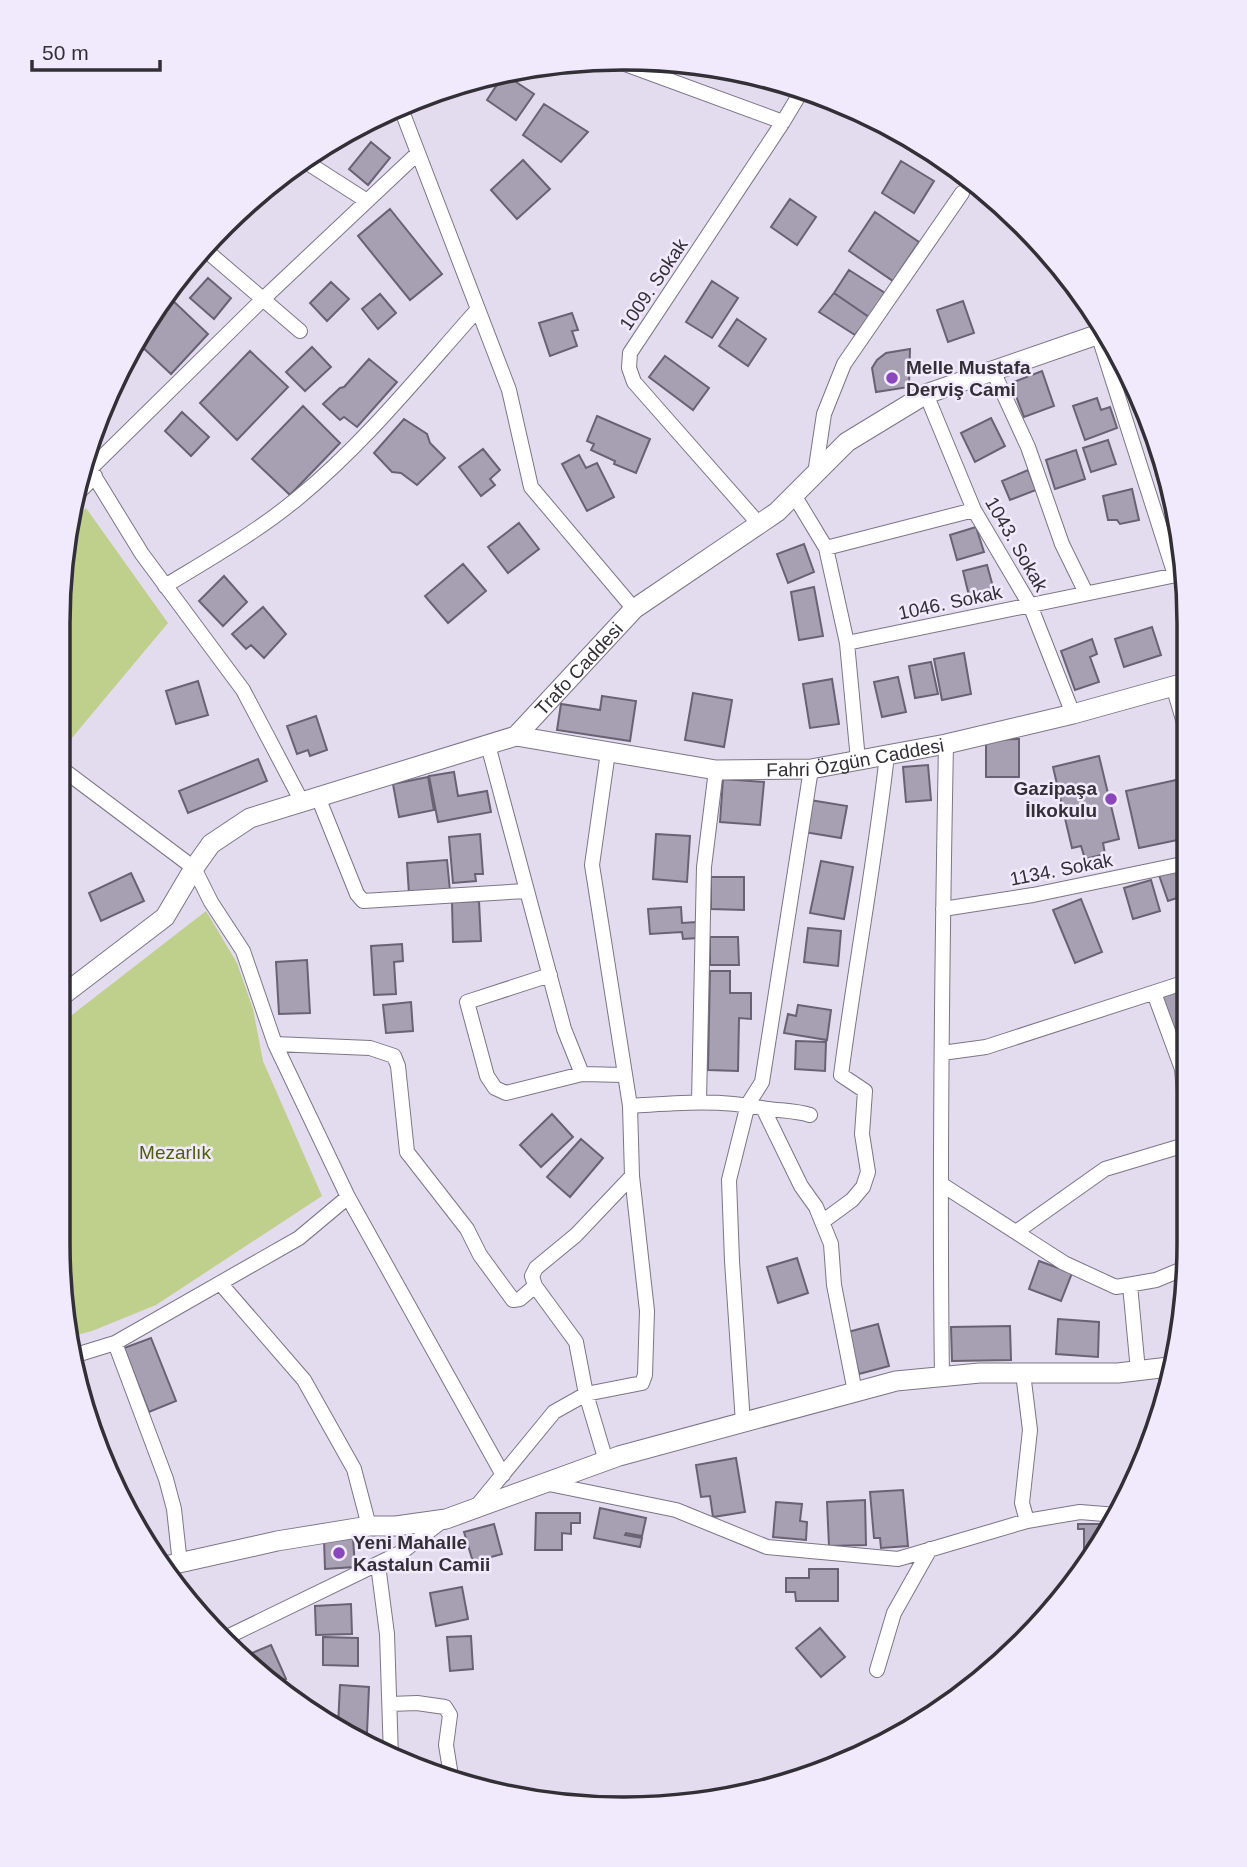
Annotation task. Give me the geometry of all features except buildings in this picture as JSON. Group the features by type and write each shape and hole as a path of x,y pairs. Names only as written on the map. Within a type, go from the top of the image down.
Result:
{"street":[{"path":"643,71 783,122"},
{"name":"1009. Sokak","path":"759,524 634,382 629,368 630,353 798,98"},
{"path":"404,116 509,390 531,487 634,609"},
{"path":"92,469 261,300 418,153"},
{"path":"312,166 367,201"},
{"path":"815,474 824,414 844,364 962,193"},
{"path":"211,255 300,331"},
{"path":"165,586 256,530 299,497 362,440 478,309"},
{"name":"Trafo Caddesi","path":"70,990 165,917 211,844 250,818 516,736 634,609 777,512 847,442 926,394 1096,335"},
{"path":"1110,360 1171,548"},
{"path":"993,371 1028,447 1062,544 1086,593"},
{"name":"1043. Sokak","path":"926,394 974,510 1030,605 1073,714"},
{"path":"92,471 142,554 243,690 310,800 363,901 526,891"},
{"path":"794,495 826,548 846,643 858,760"},
{"path":"826,548 974,510"},
{"name":"1046. Sokak","path":"846,643 1175,575"},
{"name":"Fahri Özgün Caddesi","path":"516,736 716,770 811,769 946,744 1073,714 1177,685"},
{"path":"942,1377 941,1184 946,744"},
{"path":"488,745 564,1029 582,1074"},
{"path":"475,1508 554,1412 586,1394 642,1383 645,1375 647,1311 632,1176 630,1105 592,865 608,752"},
{"path":"821,1222 852,1200 863,1187 867,1172 862,1134 865,1091 841,1075 887,755"},
{"path":"744,1423 729,1180 748,1104 762,1082 811,769"},
{"path":"699,1101 704,867 716,770"},
{"path":"70,775 194,868 211,902 243,951 275,1044 348,1197 503,1475"},
{"name":"1134. Sokak","path":"943,909 1033,895 1177,865"},
{"path":"550,975 467,1002 487,1076 495,1088 506,1093 582,1074 624,1075"},
{"path":"942,1053 986,1047 1177,985"},
{"path":"1154,993 1177,1055"},
{"path":"275,1044 370,1048 394,1056 398,1066 407,1152 467,1229 480,1255 513,1300 520,1299 535,1286"},
{"path":"630,1105 699,1101 748,1104 810,1115"},
{"path":"763,1108 801,1186 816,1208 831,1244 834,1285 855,1392"},
{"path":"1016,1232 1105,1169 1177,1147"},
{"path":"606,1461 586,1394 576,1342 535,1286 532,1276 536,1268 576,1235 632,1176"},
{"path":"941,1184 1064,1263 1116,1287 1156,1280 1176,1272"},
{"path":"82,1353 115,1343 299,1238 348,1197"},
{"path":"220,1283 304,1380 354,1469 369,1526"},
{"path":"1130,1284 1138,1371"},
{"path":"115,1343 166,1479 174,1509 170,1561"},
{"path":"173,1564 277,1541 369,1526 396,1526 446,1519 606,1461 897,1381 980,1373 1161,1372"},
{"path":"1023,1373 1030,1430 1023,1503 1027,1521"},
{"path":"544,1483 676,1510 767,1547 898,1559 1027,1521 1080,1512 1106,1514"},
{"path":"232,1635 378,1565 402,1552 446,1519"},
{"path":"877,1670 894,1613 930,1549"},
{"path":"378,1565 387,1634 391,1745"},
{"path":"390,1704 417,1703 445,1707 450,1715 446,1745 450,1769"}],"green space":[{"path":"86,508 168,623 70,740 71,587 82,512"},
{"name":"Mezarlık","path":"206,911 237,963 253,1009 263,1061 322,1196 156,1305 78,1335 71,1280 70,1244 70,1016"}],"place":[{"name":"Melle Mustafa Derviş Cami","path":"892,378"},
{"name":"Gazipaşa İlkokulu","path":"1111,799"},
{"name":"Yeni Mahalle Kastalun Camii","path":"339,1553"}]}
